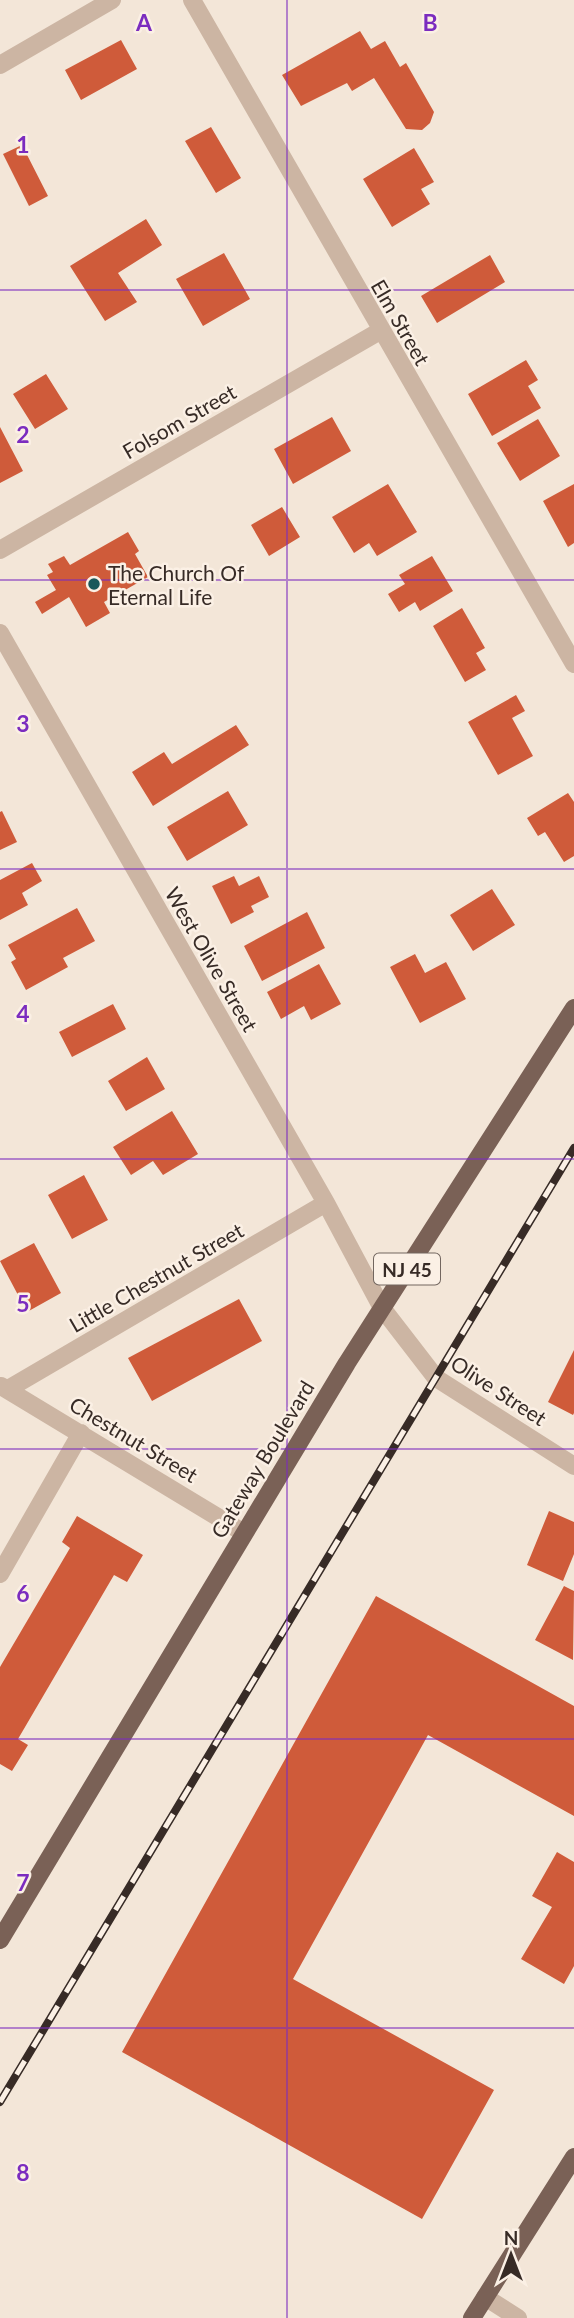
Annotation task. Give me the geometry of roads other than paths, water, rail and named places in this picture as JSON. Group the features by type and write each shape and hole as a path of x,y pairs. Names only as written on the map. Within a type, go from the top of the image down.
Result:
{"main road":[{"name":"Gateway Boulevard","path":"0,1940 382,1308 574,1008"},
{"path":"472,2318 574,2157"}],"street":[{"path":"0,65 112,0"},
{"name":"Elm Street","path":"191,0 574,664"},
{"name":"Folsom Street","path":"0,550 380,331"},
{"name":"West Olive Street","path":"0,633 326,1203 382,1308"},
{"name":"Little Chestnut Street","path":"4,1387 326,1203"},
{"name":"Olive Street","path":"382,1308 436,1378 574,1466"},
{"name":"Chestnut Street","path":"4,1387 244,1533"},
{"path":"0,1574 81,1433"},
{"path":"485,2297 518,2318"}],"railway":[{"path":"0,2102 574,1148"}],"place":[{"name":"The Church Of Eternal Life","path":"94,584"}]}
